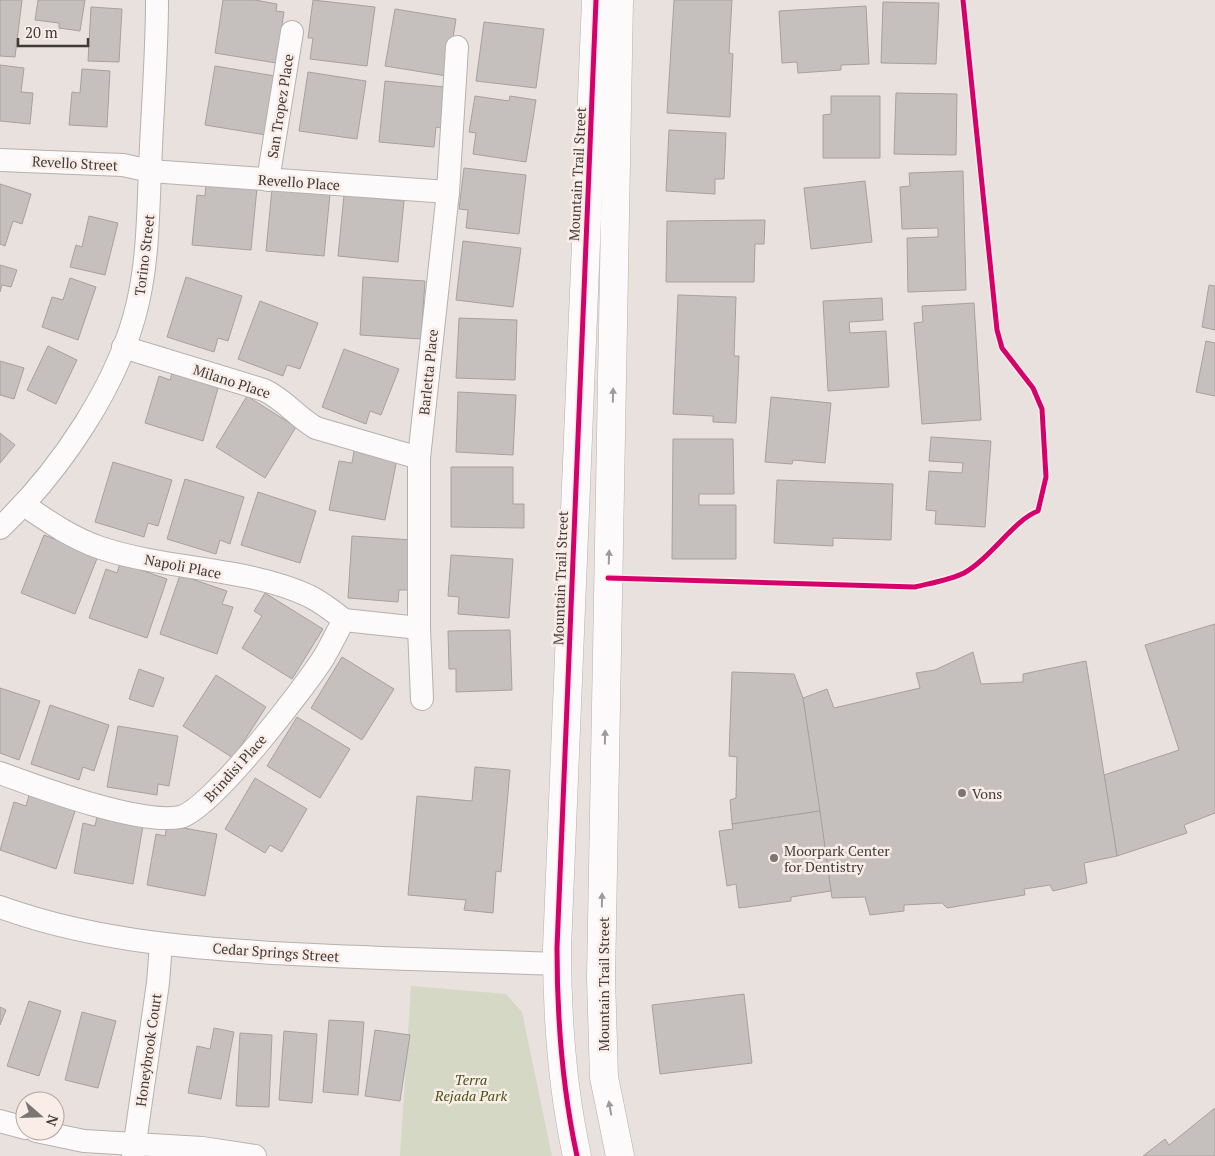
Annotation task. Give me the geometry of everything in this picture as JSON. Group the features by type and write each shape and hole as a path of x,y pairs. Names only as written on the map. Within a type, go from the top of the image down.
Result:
{"street":[{"name":"Torino Street","path":"0,528 24,505 66,454 81,431 123,347 138,303 147,254 156,65 157,0"},
{"name":"Mountain Trail Street","path":"577,1156 568,1112 560,1047 557,964 569,628 596,0"},
{"name":"Mountain Trail Street","path":"619,0 601,978 604,1077 620,1156"},
{"name":"San Tropez Place","path":"268,180 292,32"},
{"name":"Barletta Place","path":"422,699 419,628 419,458 448,192 457,47"},
{"name":"Revello Street","path":"0,160 123,165 150,171"},
{"name":"Revello Place","path":"150,171 448,192"},
{"name":"Milano Place","path":"123,347 264,390 277,396 305,421 316,428 419,458"},
{"name":"Napoli Place","path":"24,505 70,536 101,548 140,558 257,580 290,589 310,597 344,620"},
{"path":"344,620 419,628"},
{"name":"Brindisi Place","path":"0,773 92,804 147,816 181,817 200,806 258,745 323,658 344,620"},
{"name":"Cedar Springs Street","path":"0,907 66,926 161,944 268,953 557,964"},
{"name":"Honeybrook Court","path":"133,1150 158,984 161,944"},
{"path":"0,1121 15,1125"},
{"path":"65,1137 133,1150 202,1148 255,1156"}],"green space":[{"name":"Terra Rejada Park","path":"411,986 506,994 522,1012 552,1156 400,1156"}],"building":[{"path":"0,0 22,0 15,57 0,56"},
{"path":"38,0 85,0 80,31 59,28 59,23 35,20"},
{"path":"223,0 255,0 277,4 276,11 284,12 276,63 215,53"},
{"path":"313,0 375,7 367,66 310,59 313,38 308,38"},
{"path":"674,0 732,0 729,53 733,54 730,117 667,113"},
{"path":"883,2 939,3 936,64 881,63"},
{"path":"866,6 869,64 841,65 841,70 798,73 797,62 782,63 779,11"},
{"path":"91,7 122,9 119,62 88,61"},
{"path":"395,9 456,19 447,76 385,66"},
{"path":"484,22 544,29 536,88 476,81"},
{"path":"0,65 24,68 21,92 33,93 30,124 0,121"},
{"path":"215,66 275,76 266,135 205,125"},
{"path":"82,69 110,71 107,127 69,125 72,92 80,93"},
{"path":"308,72 366,81 357,139 299,131"},
{"path":"385,81 445,87 441,128 436,127 434,147 379,142"},
{"path":"896,93 957,94 956,155 894,154"},
{"path":"475,96 509,101 510,96 536,100 526,162 473,154 476,133 469,132"},
{"path":"831,96 880,96 880,158 823,158 823,115 831,114"},
{"path":"669,130 726,133 724,179 715,179 715,194 666,191"},
{"path":"464,168 526,175 519,234 466,228 468,210 459,209"},
{"path":"963,171 966,290 908,292 907,238 938,237 938,228 902,229 900,187 910,186 909,173"},
{"path":"865,181 872,242 811,249 804,188"},
{"path":"0,184 31,194 22,224 13,221 5,246 0,244"},
{"path":"206,184 257,188 251,250 192,245 197,195 205,196"},
{"path":"272,189 330,194 324,256 266,251"},
{"path":"344,195 404,201 398,262 338,256"},
{"path":"89,216 118,223 105,275 70,267 76,245 82,247"},
{"path":"765,220 764,244 755,244 754,282 666,282 667,221"},
{"path":"463,241 521,248 513,307 456,300"},
{"path":"0,265 17,270 11,287 2,285 0,292"},
{"path":"186,277 242,296 228,341 218,338 214,352 167,337"},
{"path":"363,277 425,281 421,339 360,335"},
{"path":"70,278 96,287 78,340 42,327 52,297 63,300"},
{"path":"1209,285 1215,286 1215,330 1202,327"},
{"path":"678,295 736,297 734,356 739,356 736,423 713,422 713,416 673,414"},
{"path":"882,298 883,320 849,322 850,333 886,331 889,387 828,391 823,301"},
{"path":"260,301 318,323 300,369 287,365 283,376 238,359"},
{"path":"974,303 981,420 922,424 914,323 923,322 922,306"},
{"path":"459,318 517,320 515,380 456,378"},
{"path":"1206,341 1215,343 1215,396 1196,392"},
{"path":"48,346 77,360 56,404 27,390"},
{"path":"344,349 399,369 381,415 370,411 366,424 322,407"},
{"path":"0,361 24,368 14,399 0,395"},
{"path":"174,367 220,381 203,441 145,423 159,376 170,380"},
{"path":"458,392 516,395 513,455 456,452"},
{"path":"247,396 296,427 265,478 216,447"},
{"path":"771,397 831,403 825,463 793,460 792,464 765,462"},
{"path":"0,433 15,445 0,463"},
{"path":"931,437 991,441 985,527 935,524 936,511 926,510 929,471 962,473 963,463 929,461"},
{"path":"673,439 733,439 734,494 699,494 699,505 736,505 736,559 672,559"},
{"path":"354,451 397,459 385,520 329,510 339,461 352,463"},
{"path":"113,462 172,480 158,526 148,523 144,537 95,522"},
{"path":"451,467 513,467 513,504 524,504 524,528 451,527"},
{"path":"185,479 244,497 230,544 220,540 216,554 167,539"},
{"path":"777,480 893,484 891,540 833,538 833,546 774,543"},
{"path":"258,492 316,511 300,563 241,545"},
{"path":"44,535 98,556 75,614 21,593"},
{"path":"352,536 413,540 409,590 399,590 398,602 348,598"},
{"path":"451,555 513,559 509,618 458,614 459,597 448,596"},
{"path":"120,563 167,579 147,638 89,618 106,569 117,573"},
{"path":"180,575 227,591 222,604 233,607 217,654 160,634"},
{"path":"265,593 323,629 292,679 242,648 262,616 254,611"},
{"path":"1215,624 1215,813 1184,825 1187,833 1117,856 1104,775 1179,750 1145,645"},
{"path":"510,630 512,690 456,692 456,669 449,669 448,631"},
{"name":"Vons","path":"973,652 981,684 1023,682 1023,674 1086,661 1117,856 1084,863 1087,883 1053,891 1050,885 1024,889 1025,895 947,908 942,903 904,905 904,911 870,915 865,897 832,898 803,698 827,689 834,708 920,688 916,673 935,670"},
{"path":"342,657 394,689 362,740 311,708"},
{"path":"139,669 164,678 153,707 129,699"},
{"path":"732,672 794,674 803,698 820,811 732,824 730,800 736,798 737,757 729,756"},
{"path":"216,675 266,707 233,758 183,726"},
{"path":"0,688 40,701 19,760 0,753"},
{"path":"50,705 109,725 94,771 83,767 79,780 31,764"},
{"path":"297,717 350,749 320,798 267,766"},
{"path":"118,726 178,736 169,786 158,784 157,795 107,787"},
{"path":"475,767 510,770 501,872 496,871 493,913 464,910 466,900 408,895 417,796 472,801"},
{"path":"255,778 307,809 282,852 270,845 265,853 225,829"},
{"path":"30,792 76,808 56,869 0,850 14,802 26,806"},
{"name":"Moorpark Center for Dentistry","path":"820,811 831,891 791,897 791,901 739,908 736,884 727,886 719,831 733,829 732,824"},
{"path":"98,812 144,820 133,884 74,873 83,823 95,826"},
{"path":"167,825 217,834 205,896 147,885 156,834 165,836"},
{"path":"744,994 752,1063 660,1074 652,1005"},
{"path":"29,1001 61,1011 39,1076 7,1066"},
{"path":"0,1007 6,1010 0,1025"},
{"path":"82,1012 116,1021 98,1088 65,1080"},
{"path":"329,1020 364,1022 358,1095 323,1092"},
{"path":"214,1028 234,1032 221,1099 188,1093 197,1046 210,1049"},
{"path":"375,1030 410,1035 400,1101 365,1096"},
{"path":"284,1031 317,1034 312,1103 279,1100"},
{"path":"240,1033 272,1035 269,1107 236,1106"},
{"path":"1215,1108 1215,1156 1143,1156 1165,1139 1169,1145"}],"cycle path":[{"path":"577,1156 561,1053 557,948 596,0"},
{"path":"608,578 915,587 959,575 974,567 1020,522 1038,511 1046,477 1042,409 1033,388 1002,348 997,330 963,0"}],"place":[{"name":"Vons","path":"962,793"},
{"name":"Moorpark Center for Dentistry","path":"774,858"}]}
